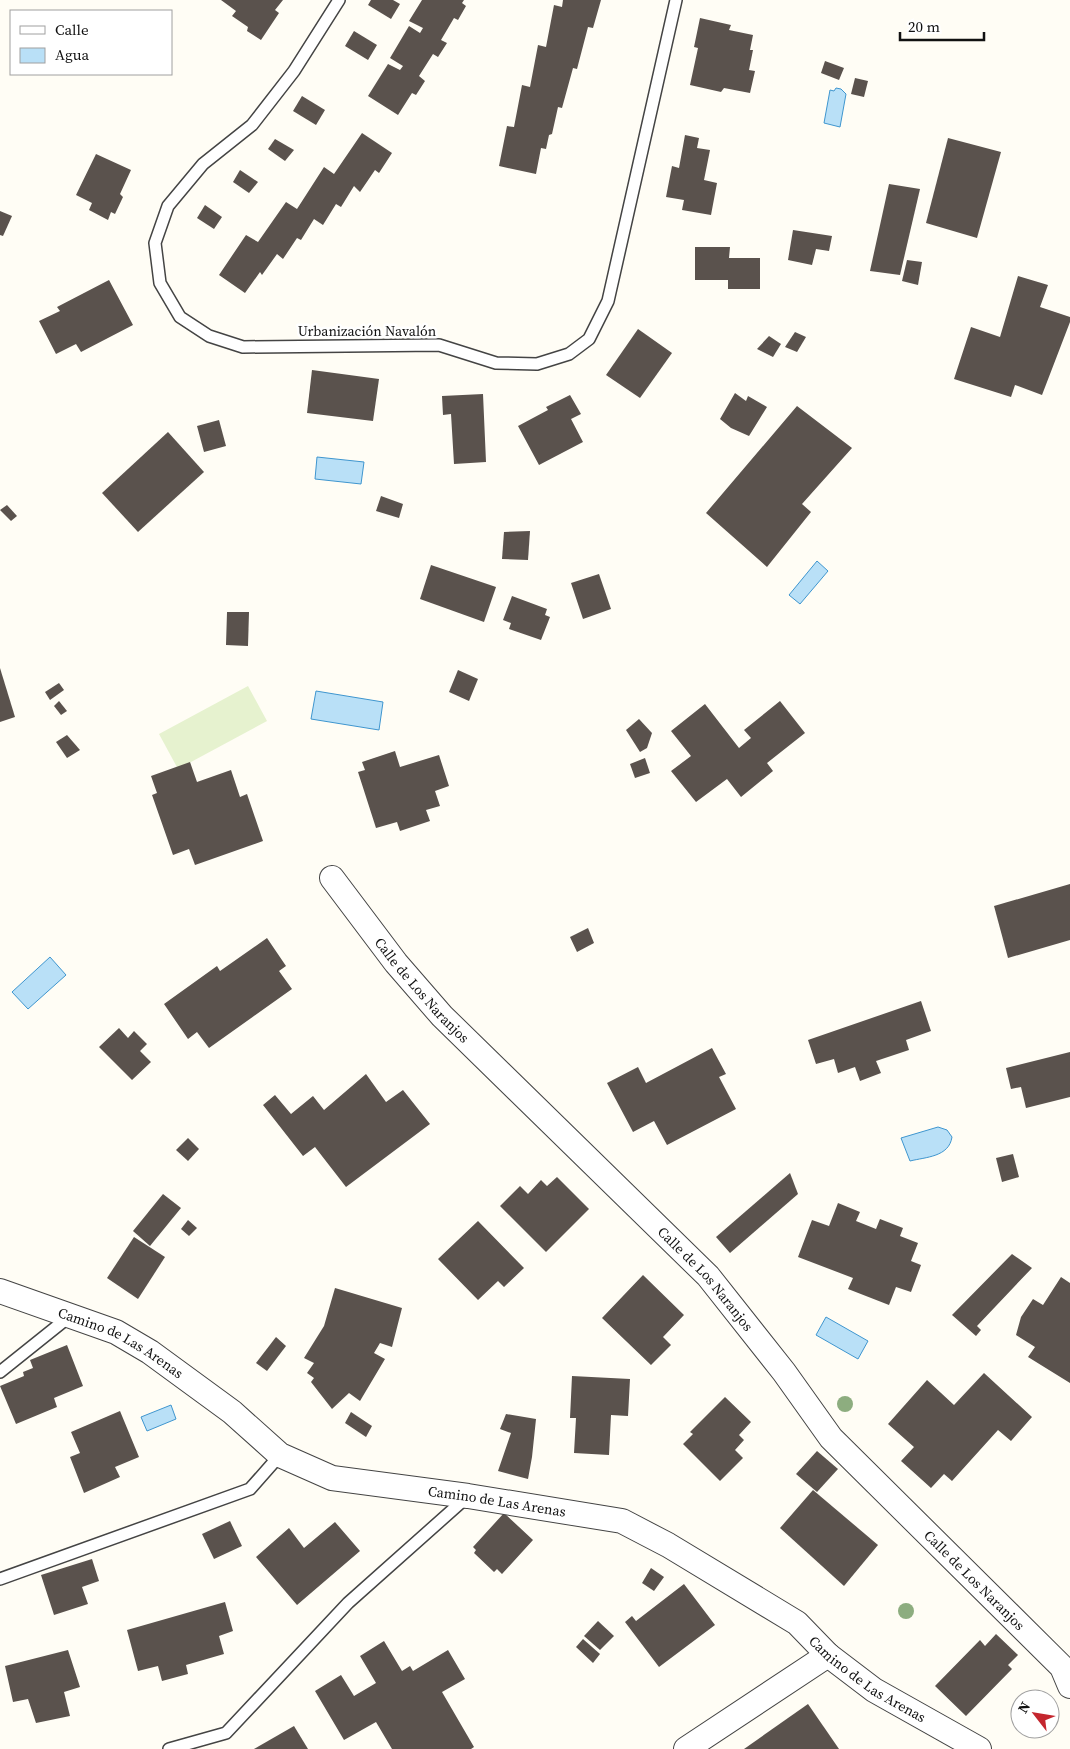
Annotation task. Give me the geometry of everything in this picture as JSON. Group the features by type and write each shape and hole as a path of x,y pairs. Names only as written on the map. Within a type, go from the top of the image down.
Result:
{"street":[{"name":"Calle de Los Naranjos","path":"332,878 396,963 442,1016 708,1276 784,1372 831,1438 1067,1669"},
{"name":"Camino de Las Arenas","path":"0,1291 116,1332 150,1352 232,1412 280,1455 332,1478 468,1496 622,1521 668,1545 796,1623 828,1655 874,1690 979,1749"},
{"path":"686,1749 828,1655"}],"lane":[{"name":"Urbanización Navalón","path":"339,0 294,71 252,125 204,164 168,206 155,243 160,283 180,317 209,336 243,347 439,345 496,363 537,364 569,354 589,339 608,302 676,0"},
{"path":"0,1372 70,1316"},
{"path":"0,1579 250,1489 280,1455"},
{"path":"169,1749 226,1732 348,1603 468,1496"}],"green space":[{"path":"248,686 267,721 178,769 159,734"}],"water":[{"path":"836,88 841,89 846,94 840,127 824,123 830,90 834,91"},
{"path":"317,457 364,462 361,484 315,479"},
{"path":"817,561 828,571 800,604 789,595"},
{"path":"316,691 383,702 379,730 311,719"},
{"path":"50,957 66,975 28,1009 12,992"},
{"path":"938,1127 947,1130 952,1137 946,1149 930,1157 910,1161 901,1138"},
{"path":"826,1317 868,1341 858,1359 816,1335"},
{"path":"171,1405 176,1419 147,1431 141,1417"}],"building":[{"path":"221,0 283,0 275,10 279,13 261,40 247,31 248,27 232,16 236,11"},
{"path":"371,0 393,0 400,4 391,19 368,5"},
{"path":"422,0 464,0 462,3 466,6 458,20 454,18 441,40 447,43 438,57 433,54 419,76 425,81 416,95 412,93 398,115 368,96 388,64 400,70 403,66 390,58 409,26 420,33 423,28 409,21"},
{"path":"563,0 601,0 593,28 588,27 577,69 573,68 562,108 558,107 552,134 549,135 546,149 541,148 536,174 499,166 507,126 514,127 522,85 530,87 538,45 546,47 554,5 562,7"},
{"path":"700,18 731,25 729,30 753,35 750,50 753,50 749,70 755,71 750,93 724,88 721,92 690,85 698,48 694,47"},
{"path":"354,31 377,45 368,60 345,46"},
{"path":"825,61 844,68 839,80 821,73"},
{"path":"855,78 868,81 864,97 851,94"},
{"path":"302,96 325,110 316,125 293,111"},
{"path":"362,133 392,153 379,173 375,170 360,192 354,186 341,207 336,204 323,225 314,219 301,240 297,238 283,259 277,254 262,275 260,272 245,293 219,275 246,235 258,242 286,202 297,209 324,167 334,174"},
{"path":"685,135 699,138 697,148 710,150 704,180 717,183 711,215 682,210 684,200 666,197 672,166 679,168"},
{"path":"948,138 1001,152 977,238 926,223"},
{"path":"275,139 294,150 285,161 268,149"},
{"path":"96,154 131,170 120,194 123,197 115,214 111,212 108,220 89,210 92,203 76,195"},
{"path":"240,170 258,182 249,193 233,182"},
{"path":"889,184 920,189 900,275 870,271"},
{"path":"205,205 222,217 214,229 197,218"},
{"path":"0,211 12,216 3,236 0,235"},
{"path":"793,230 832,236 829,251 816,249 812,265 788,260"},
{"path":"695,247 730,247 729,258 760,258 760,289 728,289 728,280 695,280"},
{"path":"907,260 922,262 918,285 902,281"},
{"path":"1018,276 1048,285 1040,307 1070,317 1070,322 1042,395 1015,385 1011,397 954,379 971,327 1000,337"},
{"path":"109,280 133,325 81,352 76,344 56,354 39,321 60,311 57,307"},
{"path":"638,329 672,353 640,398 606,375"},
{"path":"795,332 806,337 797,352 785,347"},
{"path":"769,336 781,344 773,357 757,349"},
{"path":"312,370 379,379 373,421 307,413"},
{"path":"735,393 746,401 748,396 767,407 749,436 731,428 720,419"},
{"path":"483,394 486,462 454,464 451,414 443,415 442,396"},
{"path":"570,395 581,414 571,419 583,442 539,465 518,426 548,410 546,407"},
{"path":"797,406 852,448 802,504 811,512 767,567 706,513"},
{"path":"219,420 226,446 204,452 197,426"},
{"path":"168,432 204,472 138,532 102,493"},
{"path":"381,496 403,504 399,518 376,511"},
{"path":"7,505 17,516 11,521 0,510"},
{"path":"530,531 528,560 502,559 504,532"},
{"path":"431,565 496,587 484,622 420,599"},
{"path":"599,574 611,609 583,619 571,583"},
{"path":"512,596 547,609 545,615 550,617 541,640 509,629 511,623 503,620"},
{"path":"227,612 249,612 248,646 226,645"},
{"path":"0,668 15,717 0,722"},
{"path":"458,670 478,679 469,701 449,692"},
{"path":"59,683 64,690 50,700 45,692"},
{"path":"59,701 67,711 61,715 54,706"},
{"path":"780,701 805,733 767,763 773,771 741,797 727,779 696,802 671,771 691,756 671,731 705,704 739,748 751,738 744,730"},
{"path":"639,719 652,733 647,748 640,752 626,730"},
{"path":"67,735 80,750 67,758 56,742"},
{"path":"395,751 400,767 439,755 449,786 435,791 440,806 426,810 430,821 400,831 397,822 376,828 358,772 365,770 362,762"},
{"path":"645,758 650,773 635,778 630,764"},
{"path":"190,762 197,782 231,770 240,797 247,794 263,841 195,865 189,849 173,855 152,795 157,793 151,776"},
{"path":"1070,884 1070,940 1008,958 994,906"},
{"path":"588,928 594,943 577,952 570,937"},
{"path":"267,938 286,966 279,971 292,989 209,1048 197,1032 188,1039 164,1004 217,966 220,971"},
{"path":"921,1001 931,1031 906,1040 909,1050 876,1061 881,1073 860,1081 855,1067 838,1073 834,1059 816,1064 808,1040"},
{"path":"119,1028 128,1038 134,1031 147,1044 140,1051 151,1062 132,1080 99,1047"},
{"path":"712,1048 726,1074 719,1077 736,1109 667,1145 654,1121 633,1132 607,1083 638,1067 646,1083"},
{"path":"1070,1052 1070,1097 1026,1108 1021,1087 1011,1089 1006,1068"},
{"path":"366,1074 386,1102 403,1090 430,1124 346,1187 315,1147 303,1156 263,1105 275,1095 291,1114 313,1096 324,1110"},
{"path":"188,1138 199,1149 188,1161 176,1150"},
{"path":"1013,1154 1019,1177 1002,1182 996,1158"},
{"path":"790,1173 798,1194 730,1253 716,1237"},
{"path":"557,1177 589,1209 546,1252 500,1206 520,1186 528,1194 541,1180 547,1186"},
{"path":"163,1194 181,1208 150,1246 133,1231"},
{"path":"838,1203 860,1212 856,1221 876,1229 880,1219 903,1228 900,1236 918,1243 911,1261 921,1265 911,1292 896,1287 889,1305 848,1289 853,1278 798,1257 812,1220 829,1226"},
{"path":"188,1220 197,1228 189,1236 181,1229"},
{"path":"478,1221 524,1268 504,1287 498,1281 478,1300 438,1259"},
{"path":"134,1237 165,1257 138,1299 107,1278"},
{"path":"1012,1254 1032,1268 977,1326 981,1330 976,1336 952,1315"},
{"path":"643,1275 684,1315 663,1337 671,1345 651,1365 602,1318"},
{"path":"1061,1277 1070,1283 1070,1383 1028,1357 1035,1347 1016,1335 1021,1317 1033,1299 1043,1305"},
{"path":"335,1288 402,1308 392,1347 380,1343 374,1353 385,1359 360,1401 349,1393 332,1409 311,1382 314,1378 307,1373 314,1363 304,1358 324,1326"},
{"path":"276,1337 286,1346 267,1371 256,1363"},
{"path":"67,1345 83,1386 54,1398 57,1407 16,1424 0,1386 24,1376 23,1372 33,1368 30,1360"},
{"path":"984,1373 1032,1417 1011,1441 998,1430 952,1481 944,1474 931,1488 901,1461 914,1447 888,1424 927,1380 954,1405"},
{"path":"572,1376 630,1379 628,1416 611,1415 609,1455 574,1453 576,1418 570,1418"},
{"path":"725,1397 751,1422 739,1435 744,1440 735,1450 743,1458 720,1481 683,1444 693,1434 690,1432"},
{"path":"120,1411 139,1457 115,1467 120,1477 84,1493 70,1457 80,1453 71,1432"},
{"path":"351,1412 372,1426 366,1437 345,1423"},
{"path":"506,1414 536,1419 528,1479 498,1471 511,1433 500,1429"},
{"path":"817,1451 838,1469 817,1492 796,1474"},
{"path":"813,1490 878,1545 844,1586 780,1528"},
{"path":"504,1513 533,1540 502,1574 497,1569 494,1572 474,1553 476,1550 473,1547"},
{"path":"230,1521 242,1546 214,1559 202,1534"},
{"path":"335,1522 360,1551 297,1605 256,1557 289,1528 304,1548"},
{"path":"92,1559 99,1581 82,1587 88,1604 54,1615 41,1575"},
{"path":"651,1568 664,1577 654,1591 642,1583"},
{"path":"684,1584 715,1625 659,1667 625,1622 632,1616 636,1621"},
{"path":"225,1602 233,1631 219,1636 224,1654 186,1665 188,1674 162,1681 158,1666 138,1671 127,1630"},
{"path":"598,1621 614,1636 600,1650 584,1636"},
{"path":"996,1634 1018,1655 1008,1665 1012,1669 966,1716 935,1686 980,1640 985,1646"},
{"path":"583,1639 600,1654 593,1663 576,1647"},
{"path":"384,1641 402,1671 410,1666 413,1671 448,1650 465,1679 442,1692 474,1747 471,1749 392,1749 376,1722 344,1740 315,1691 341,1675 354,1696 376,1683 360,1656"},
{"path":"68,1650 80,1687 64,1692 70,1716 36,1723 28,1699 13,1702 5,1666"},
{"path":"808,1704 839,1749 744,1749"},
{"path":"294,1726 308,1749 254,1749"}]}
